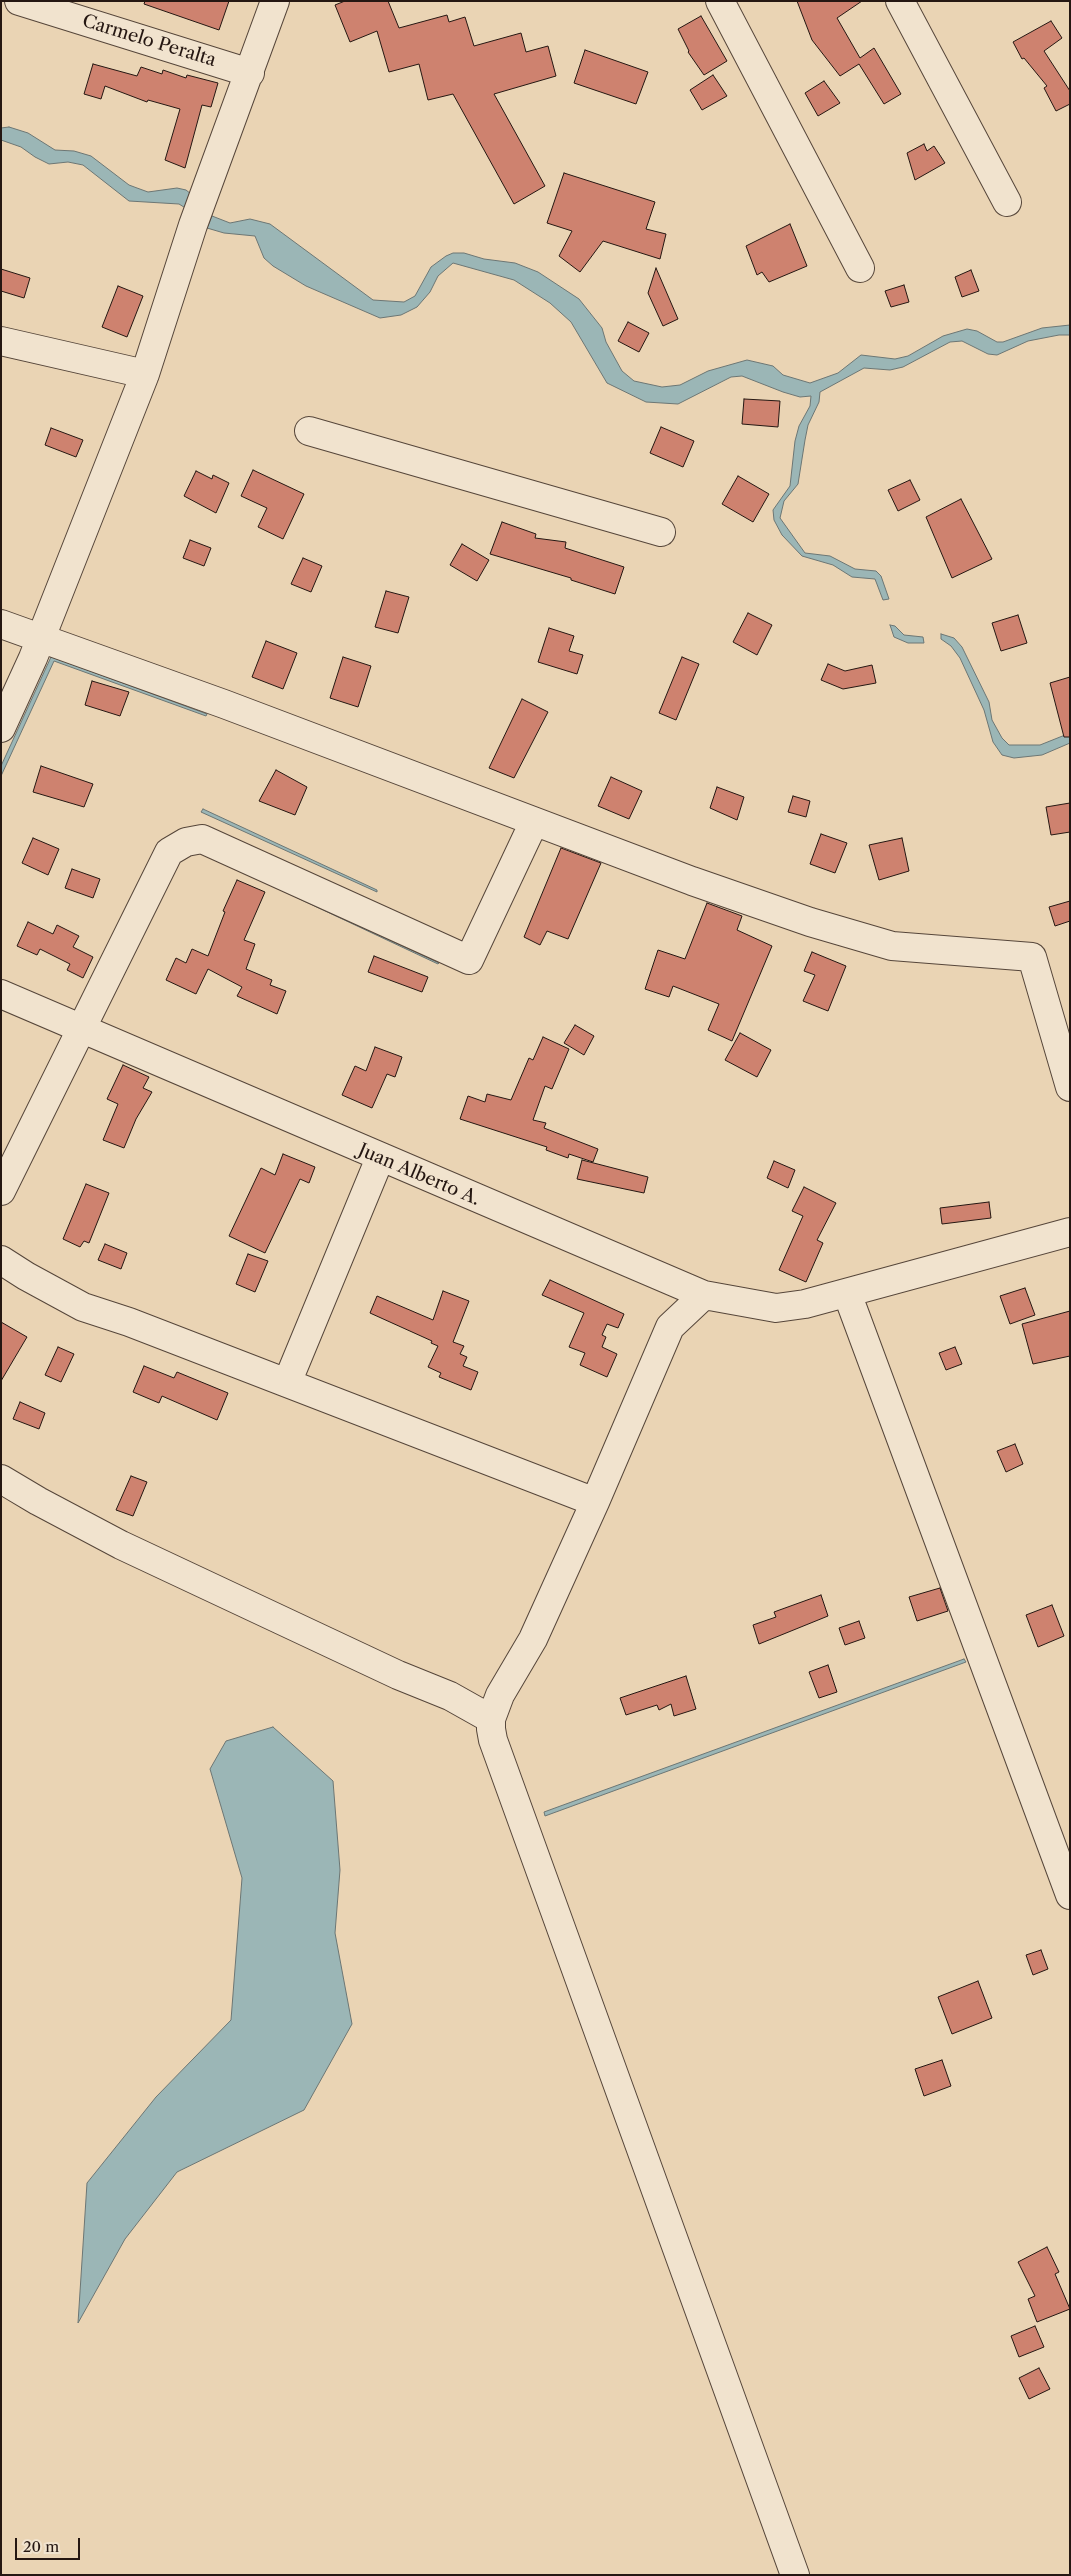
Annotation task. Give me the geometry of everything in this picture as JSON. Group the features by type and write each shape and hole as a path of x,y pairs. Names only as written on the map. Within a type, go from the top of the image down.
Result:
{"street":[{"name":"Carmelo Peralta","path":"20,1 250,73"},
{"path":"1,728 41,638 145,374 193,225 275,1"},
{"path":"720,1 860,268"},
{"path":"900,1 1007,202"},
{"path":"1,341 145,374"},
{"path":"309,431 661,532"},
{"path":"1,624 224,704 534,822 810,922 892,946 1032,957 1070,1087"},
{"path":"1,1190 80,1027 169,852 186,842 202,839 468,960 534,822"},
{"name":"Juan Alberto A.","path":"1,994 380,1158 704,1295 776,1308 805,1304 1070,1232"},
{"path":"287,1383 380,1158"},
{"path":"1,1260 83,1307 287,1383 595,1502"},
{"path":"847,1293 1070,1895"},
{"path":"704,1295 670,1327 595,1502 533,1639 500,1695 491,1719 492,1740 795,2575"},
{"path":"1,1479 121,1545 398,1675 450,1696 491,1719"}],"water":[{"path":"9,127 28,133 55,150 74,151 91,156 129,185 148,192 177,188 186,190 191,194 187,209 179,204 129,201 83,165 68,162 49,164 21,147 1,140 1,128"},
{"path":"212,216 230,223 250,219 270,224 373,300 404,302 415,296 431,267 453,253 464,253 484,259 515,263 538,272 579,299 602,328 606,342 622,371 634,381 662,387 680,385 708,371 747,360 773,366 783,375 810,383 838,373 861,355 895,359 908,356 943,336 967,329 977,331 997,342 1003,342 1042,328 1070,325 1070,335 1059,335 1028,341 997,355 988,354 962,341 950,342 903,367 890,370 864,368 820,392 819,402 808,425 798,484 784,501 780,518 805,553 830,556 855,569 876,571 881,576 889,599 883,600 875,579 852,577 833,565 802,556 782,535 774,520 773,510 790,486 795,441 799,426 810,406 811,396 800,397 742,376 731,377 678,404 646,402 607,383 571,322 550,303 514,280 453,263 438,276 430,292 417,307 401,315 380,318 306,286 273,266 264,258 255,236 224,233 207,228"},
{"path":"890,625 895,626 904,635 923,637 924,643 908,643 894,637"},
{"path":"941,634 954,638 962,647 989,702 992,720 1002,738 1009,745 1040,745 1070,733 1070,743 1042,755 1014,758 1002,755 993,742 984,710 960,658 951,646 941,639"},
{"path":"51,657 207,714 206,716 54,661 1,776 1,766"},
{"path":"203,809 377,890 377,892 201,812"},
{"path":"204,854 439,963 438,964"},
{"path":"964,1659 966,1662 545,1816 544,1812"},
{"path":"273,1727 333,1781 340,1870 335,1933 352,2024 304,2110 177,2172 125,2239 78,2323 87,2183 156,2097 231,2020 242,1878 210,1769 226,1741"}],"building":[{"path":"145,1 229,1 219,30 144,4"},
{"path":"345,1 388,1 399,28 447,15 449,22 465,17 474,46 521,33 526,52 548,46 556,76 494,94 545,186 514,204 453,94 428,100 419,64 389,72 377,31 350,42 335,5"},
{"path":"797,1 862,1 837,18 860,58 874,48 901,94 884,104 859,64 840,76 812,40"},
{"path":"701,16 727,61 704,75 688,52 678,29"},
{"path":"1051,21 1062,38 1044,51 1070,91 1070,104 1056,111 1044,88 1047,86 1024,58 1022,59 1013,42"},
{"path":"585,50 648,72 636,104 574,83"},
{"path":"93,64 137,76 141,67 162,74 163,70 186,78 187,75 218,83 211,107 202,105 185,168 165,160 180,109 148,100 147,102 105,86 101,99 84,94"},
{"path":"713,75 727,96 702,110 690,90"},
{"path":"824,81 840,103 818,116 805,93"},
{"path":"924,144 927,151 934,146 945,163 915,180 907,153"},
{"path":"564,173 655,202 646,229 666,234 660,259 603,241 580,272 559,256 572,231 547,223"},
{"path":"790,224 807,266 769,282 762,272 757,275 746,246"},
{"path":"656,268 678,319 663,326 648,293"},
{"path":"1,269 30,278 24,298 1,291"},
{"path":"971,270 979,291 962,297 955,277"},
{"path":"904,285 909,302 891,307 885,291"},
{"path":"118,286 143,296 127,337 102,327"},
{"path":"628,322 649,333 639,352 618,341"},
{"path":"744,399 780,401 778,427 742,424"},
{"path":"661,427 694,441 683,467 650,453"},
{"path":"51,428 83,440 76,457 45,445"},
{"path":"253,470 304,494 283,539 258,527 267,508 241,496"},
{"path":"196,471 212,479 213,475 229,483 216,513 184,496"},
{"path":"738,476 769,494 753,522 722,504"},
{"path":"910,480 920,500 898,511 888,490"},
{"path":"961,499 992,559 952,578 926,517"},
{"path":"502,522 536,534 535,538 566,542 565,548 624,567 615,594 571,580 571,578 490,554"},
{"path":"190,540 211,548 204,566 183,558"},
{"path":"462,544 489,560 477,581 450,565"},
{"path":"303,558 322,566 311,592 291,584"},
{"path":"386,591 409,597 398,633 375,627"},
{"path":"748,613 772,625 757,655 733,642"},
{"path":"1018,615 1027,643 1001,651 992,623"},
{"path":"549,628 574,636 569,651 583,655 577,674 538,662"},
{"path":"266,641 297,653 283,689 252,677"},
{"path":"343,657 371,666 358,707 330,698"},
{"path":"682,657 699,664 676,720 659,713"},
{"path":"828,664 845,671 872,665 876,683 843,689 821,680"},
{"path":"1070,677 1070,737 1064,737 1050,683"},
{"path":"92,681 129,692 120,716 85,705"},
{"path":"522,699 548,712 514,778 489,768"},
{"path":"41,766 93,784 84,807 33,792"},
{"path":"276,770 307,787 295,815 259,801"},
{"path":"611,777 642,791 629,819 598,806"},
{"path":"717,787 744,797 737,820 710,808"},
{"path":"793,796 810,801 806,817 788,812"},
{"path":"1070,803 1070,832 1051,835 1046,807"},
{"path":"821,834 847,843 835,873 810,864"},
{"path":"33,838 59,849 48,875 22,863"},
{"path":"902,838 909,871 879,880 869,845"},
{"path":"561,848 601,863 568,939 547,931 540,945 524,937"},
{"path":"72,869 100,879 93,898 65,888"},
{"path":"237,880 265,892 244,940 255,944 246,969 272,980 270,985 286,991 277,1014 237,996 242,987 208,969 196,994 166,980 176,958 186,963 192,949 208,956 225,912 223,911"},
{"path":"1070,901 1070,921 1055,926 1049,907"},
{"path":"707,903 742,916 737,930 772,946 732,1041 708,1030 719,1004 673,986 669,997 645,989 658,950 685,959"},
{"path":"28,922 53,934 57,925 79,936 73,947 93,957 83,978 67,970 70,964 40,949 37,955 17,946"},
{"path":"812,952 846,966 828,1011 803,1001 815,975 804,971"},
{"path":"374,956 428,977 422,992 368,972"},
{"path":"575,1025 594,1036 584,1055 564,1043"},
{"path":"740,1033 771,1050 757,1077 725,1060"},
{"path":"543,1037 569,1049 552,1089 545,1086 533,1120 546,1123 544,1128 598,1149 593,1162 569,1154 568,1158 546,1150 547,1147 460,1119 468,1096 485,1102 487,1094 511,1100 529,1058 533,1060"},
{"path":"375,1047 402,1057 395,1077 387,1074 372,1108 342,1095 355,1066 366,1071"},
{"path":"123,1065 149,1077 143,1088 152,1092 136,1119 124,1148 103,1140 118,1104 107,1099"},
{"path":"283,1154 315,1167 309,1183 300,1179 265,1253 229,1236 261,1168 275,1175"},
{"path":"582,1160 648,1177 644,1193 577,1179"},
{"path":"774,1161 795,1170 788,1188 767,1178"},
{"path":"86,1184 109,1193 89,1243 84,1241 80,1247 63,1239"},
{"path":"804,1187 836,1203 817,1240 823,1243 806,1282 779,1270 803,1216 792,1211"},
{"path":"989,1202 991,1218 942,1224 940,1208"},
{"path":"105,1244 127,1253 121,1269 98,1260"},
{"path":"248,1254 268,1261 255,1292 236,1284"},
{"path":"550,1280 624,1314 618,1328 607,1324 602,1335 606,1337 602,1347 617,1354 607,1377 580,1365 585,1353 569,1347 584,1313 542,1295"},
{"path":"1025,1288 1035,1315 1010,1324 1000,1296"},
{"path":"443,1291 469,1301 453,1342 464,1346 460,1354 467,1357 463,1366 478,1372 471,1390 439,1377 441,1373 428,1367 438,1346 431,1343 432,1341 370,1313 377,1296 433,1320"},
{"path":"1070,1311 1070,1356 1033,1364 1022,1324"},
{"path":"1,1322 27,1337 1,1381"},
{"path":"58,1347 74,1354 61,1382 45,1375"},
{"path":"955,1347 962,1364 946,1370 939,1353"},
{"path":"144,1366 174,1378 177,1372 228,1393 217,1420 162,1396 159,1403 133,1392"},
{"path":"20,1402 45,1413 39,1429 13,1419"},
{"path":"1015,1444 1023,1464 1006,1472 997,1451"},
{"path":"131,1476 147,1482 133,1516 116,1510"},
{"path":"940,1588 948,1611 917,1621 909,1597"},
{"path":"821,1595 828,1616 759,1644 753,1625 776,1617 774,1612"},
{"path":"1052,1605 1064,1636 1038,1647 1026,1615"},
{"path":"859,1621 865,1638 845,1645 839,1628"},
{"path":"828,1665 837,1692 819,1698 809,1672"},
{"path":"686,1676 696,1709 674,1716 671,1704 659,1710 657,1705 626,1715 620,1698"},
{"path":"1041,1950 1048,1969 1033,1975 1026,1955"},
{"path":"978,1981 992,2018 952,2034 938,1997"},
{"path":"942,2060 951,2086 924,2096 915,2069"},
{"path":"1047,2247 1059,2272 1055,2274 1070,2309 1037,2322 1028,2299 1035,2296 1018,2262"},
{"path":"1035,2326 1044,2347 1019,2357 1011,2336"},
{"path":"1039,2368 1050,2389 1029,2399 1019,2378"}]}
